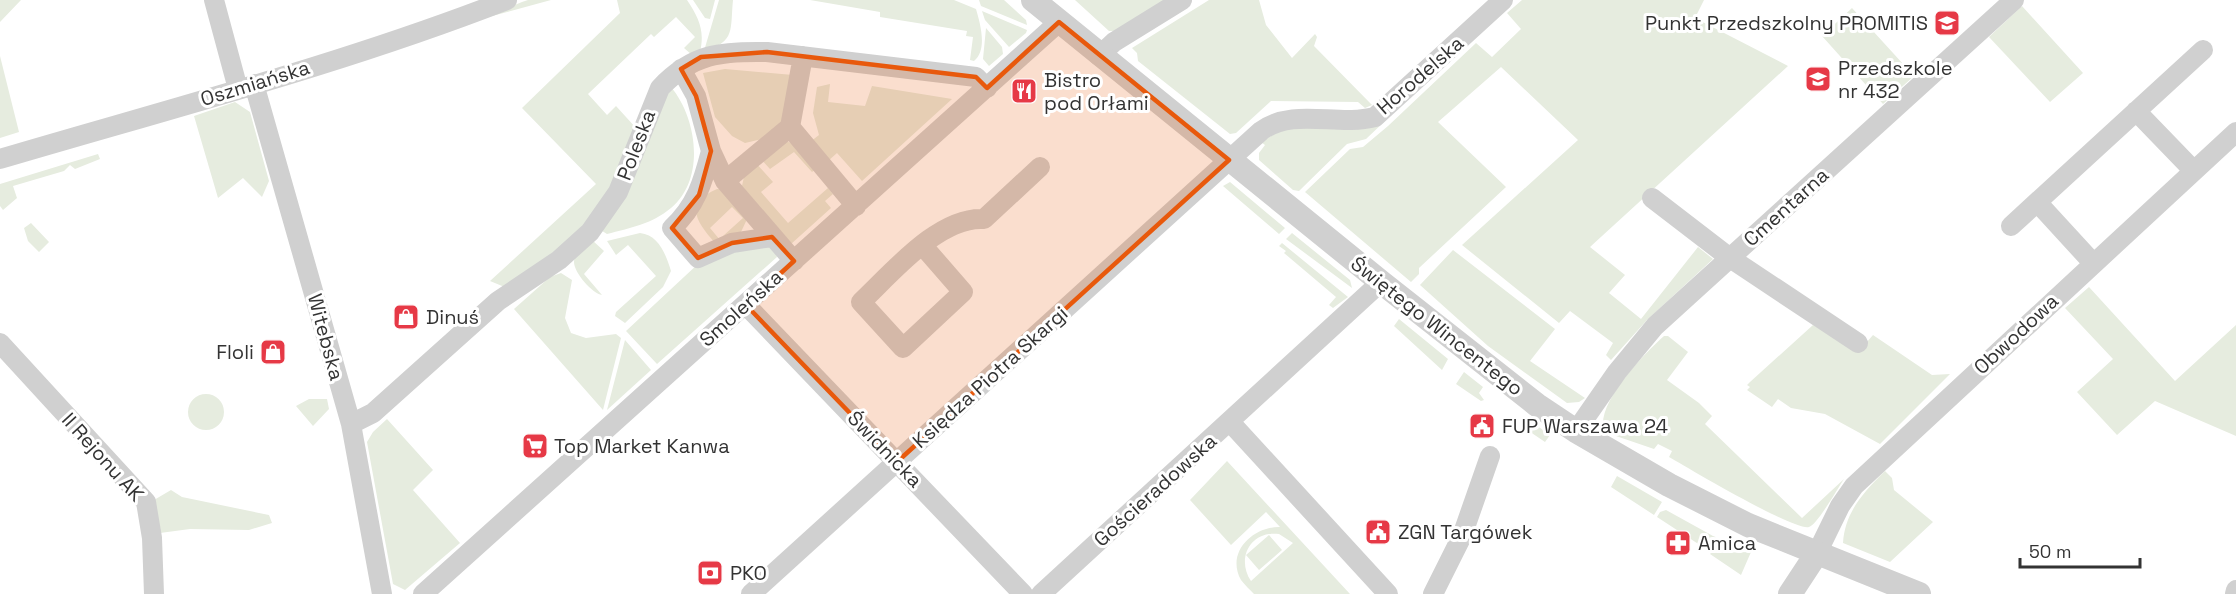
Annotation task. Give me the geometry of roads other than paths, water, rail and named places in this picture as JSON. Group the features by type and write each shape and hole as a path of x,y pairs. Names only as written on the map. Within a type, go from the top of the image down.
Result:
{"street":[{"path":"214,0 246,86"},
{"name":"Oszmiańska","path":"0,159 246,86 466,8 507,0"},
{"name":"Świętego Wincentego","path":"1033,0 1381,282 1537,405 1576,431 1679,490 1748,525 1919,594"},
{"path":"1100,56 1114,42 1182,0"},
{"name":"Horodelska","path":"1230,160 1261,131 1280,121 1306,118 1353,121 1375,117 1503,0"},
{"name":"Cmentarna","path":"1576,431 1617,372 1655,326 2014,0"},
{"name":"Smoleńska","path":"423,594 1059,22"},
{"path":"2011,226 2203,50"},
{"name":"Poleska","path":"351,424 373,413 498,301 560,260 590,231 618,192 655,96 672,76 701,57 720,53 767,52 976,77 987,88"},
{"path":"725,181 790,127 803,56"},
{"path":"681,69 696,96 711,151 725,181 794,261"},
{"name":"Witebska","path":"246,86 351,424 382,594"},
{"path":"2136,111 2194,171"},
{"path":"790,127 855,206"},
{"name":"Obwodowa","path":"1817,553 1840,506 1854,486 2236,132"},
{"path":"711,151 699,195 684,217 672,228 698,258 732,243 772,237"},
{"name":"Księdza Piotra Skargi","path":"751,594 1230,160"},
{"path":"922,246 963,292 903,348 861,302 922,246 956,223 970,218 984,219 1040,167"},
{"path":"1652,198 1730,258 1858,343"},
{"path":"2037,202 2093,263"},
{"path":"1230,422 1381,282"},
{"name":"Świdnicka","path":"746,305 1023,594"},
{"name":"II Rejonu AK","path":"0,343 146,502 151,528 154,594"},
{"name":"Gościeradowska","path":"1041,594 1230,422 1388,594"},
{"path":"1433,594 1462,537 1490,456"},
{"path":"1790,594 1817,553"}],"place":[{"name":"Punkt Przedszkolny PROMITIS","path":"1947,23"},
{"name":"Przedszkole nr 432","path":"1818,79"},
{"name":"Bistro pod Orłami","path":"1024,91"},
{"name":"Dinuś","path":"406,317"},
{"name":"Floli","path":"273,352"},
{"name":"FUP Warszawa 24","path":"1482,426"},
{"name":"Top Market Kanwa","path":"535,446"},
{"name":"ZGN Targówek","path":"1378,532"},
{"name":"Amica","path":"1678,543"},
{"name":"PKO","path":"710,573"}]}
